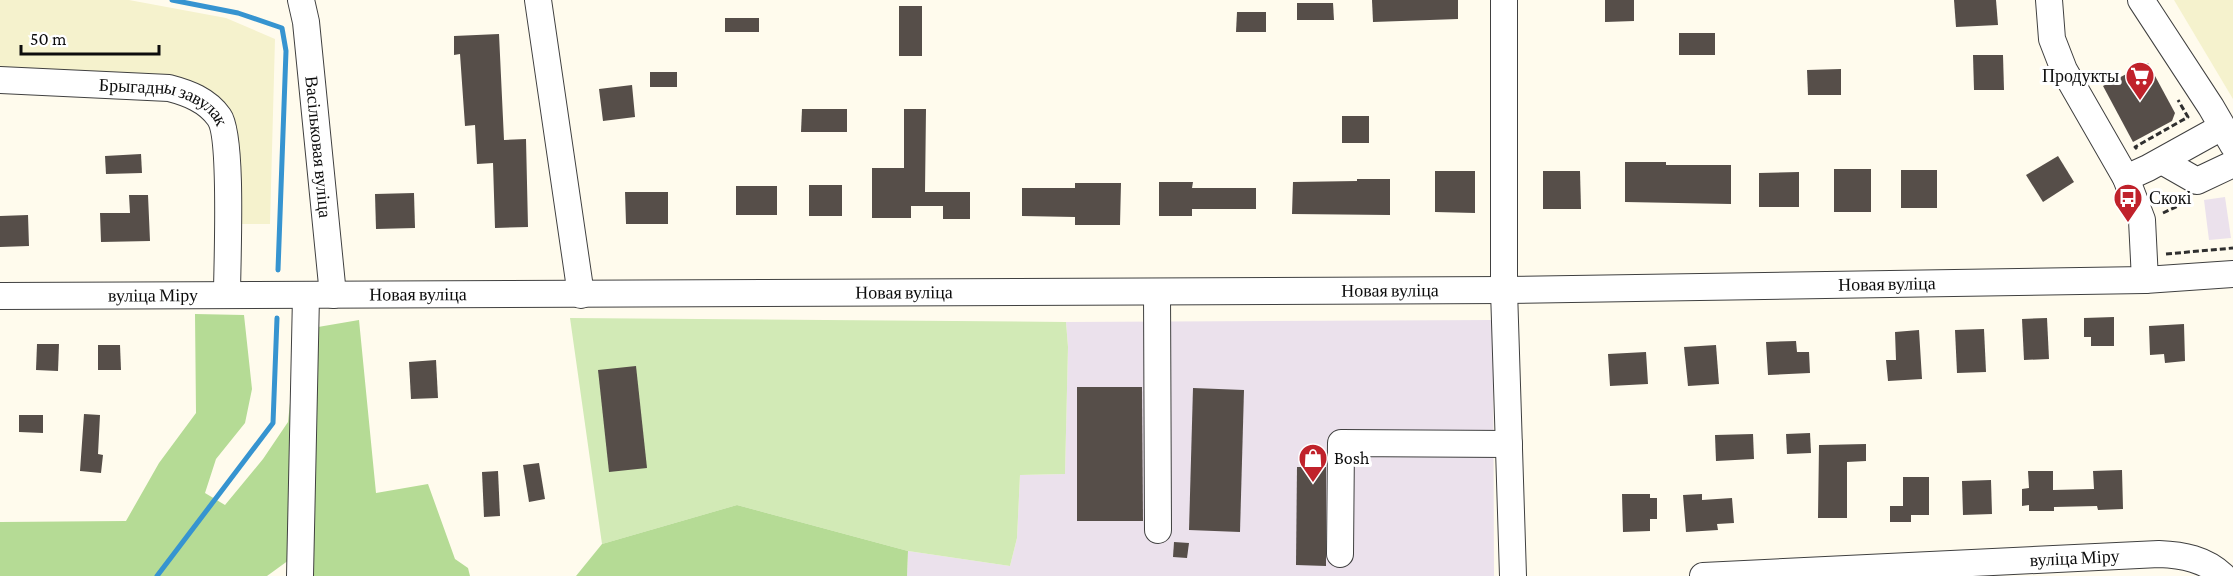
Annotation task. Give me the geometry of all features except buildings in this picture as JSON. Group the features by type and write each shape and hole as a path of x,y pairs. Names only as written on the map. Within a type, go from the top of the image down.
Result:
{"street":[{"name":"Васільковая вуліца","path":"301,0 306,22 333,295"},
{"path":"538,0 581,295"},
{"path":"1504,0 1504,290 1514,576"},
{"path":"2049,0 2052,39 2064,70 2126,178 2142,220 2145,280"},
{"path":"2126,178 2162,161 2228,136 2141,0"},
{"name":"Брыгадны завулак","path":"0,80 169,88 186,92 204,102 221,119 227,146 226,295"},
{"path":"2162,161 2197,181 2233,164"},
{"name":"Новая вуліца","path":"306,296 1504,290 2145,280 2233,274"},
{"path":"1157,292 1158,530"},
{"name":"вуліца Міру","path":"0,296 306,296"},
{"path":"300,576 306,296"},
{"path":"1340,554 1341,442 1509,444"},
{"name":"вуліца Міру","path":"1703,576 2159,554 2182,555 2212,566 2223,576"}],"path":[{"path":"2143,254 2233,248"}],"shaded area":[{"path":"0,0 129,0 226,18 275,39 270,224 233,224 207,98 0,72"},
{"path":"2174,0 2233,0 2233,99"},
{"path":"2225,197 2231,238 2209,240 2204,200"},
{"path":"1493,320 1494,576 907,576 908,551 1010,566 1017,538 1020,475 1065,474 1068,347 1066,322"}],"green space":[{"path":"195,314 244,315 252,389 245,423 216,459 205,493 225,505 263,459 288,422 296,345 318,327 359,320 376,493 428,484 455,559 468,568 470,576 304,576 289,560 267,576 0,576 0,522 126,521 159,463 196,413"},
{"path":"570,318 1066,322 1068,347 1065,474 1020,475 1017,538 1010,566 908,551 737,505 602,544"},
{"path":"737,505 908,551 907,576 576,576 602,544"}],"waterway":[{"path":"172,0 238,13 282,28 286,51 278,270"},
{"path":"157,576 273,423 277,318"}],"place":[{"name":"Продукты","path":"2140,102"},
{"name":"Скокі","path":"2128,224"},
{"name":"Bosh","path":"1313,484"}]}
